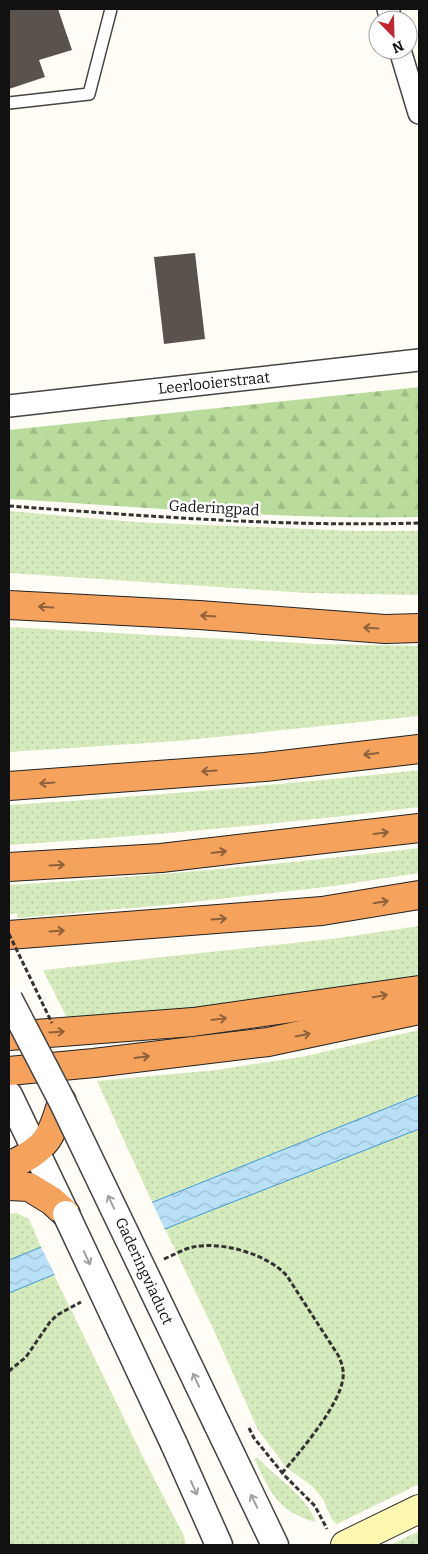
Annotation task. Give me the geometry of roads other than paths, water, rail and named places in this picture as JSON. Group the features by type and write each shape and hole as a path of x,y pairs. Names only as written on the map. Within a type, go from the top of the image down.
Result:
{"highway":[{"path":"9,605 190,615 385,629 419,628"},
{"path":"9,786 265,767 419,749"},
{"path":"9,867 161,858 419,828"},
{"path":"9,935 322,911 419,896"},
{"path":"9,1036 193,1022 419,990"},
{"path":"9,1071 94,1063 268,1042 419,1010"},
{"path":"9,1166 36,1151 47,1141 55,1126 62,1101"},
{"path":"9,1186 29,1187 52,1200 66,1214"}],"main road":[{"path":"336,1538 419,1509"}],"street":[{"path":"403,60 419,112"},
{"name":"Leerlooierstraat","path":"9,406 419,360"},
{"name":"Gaderingviaduct","path":"9,999 62,1101 274,1545"},
{"path":"9,1095 174,1444 219,1545"}],"lane":[{"path":"9,103 89,94 111,9"}],"water":[{"path":"419,1095 419,1129 192,1218 9,1293 9,1260"}]}
